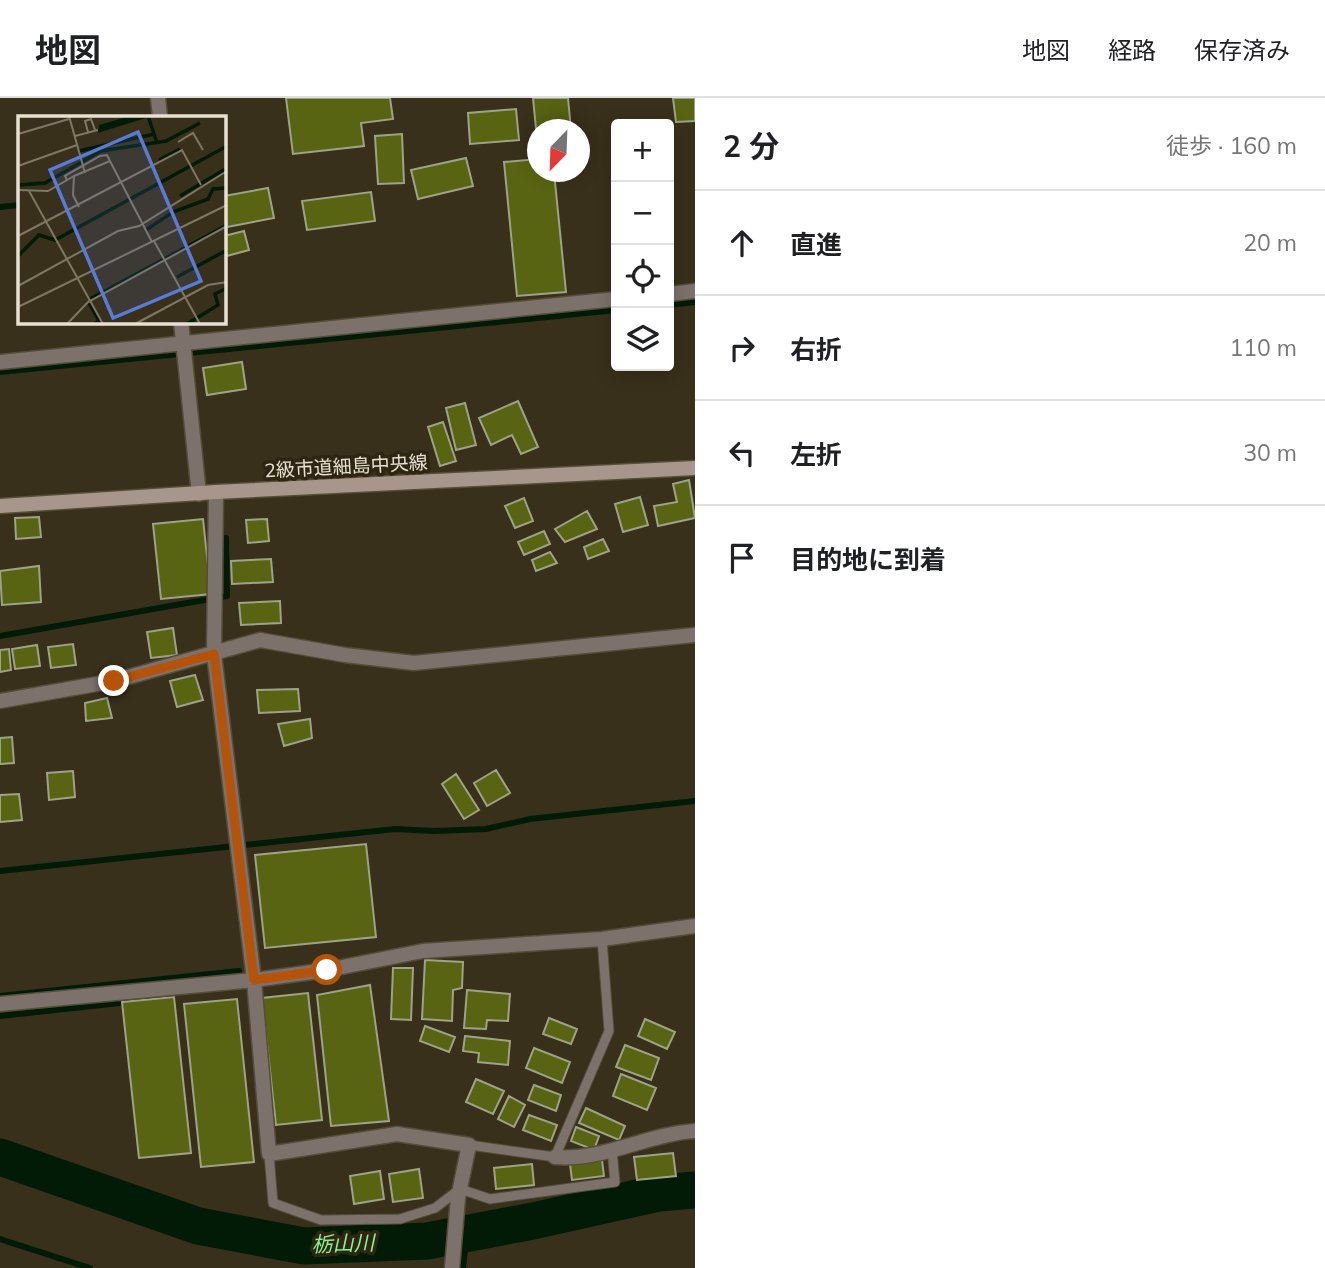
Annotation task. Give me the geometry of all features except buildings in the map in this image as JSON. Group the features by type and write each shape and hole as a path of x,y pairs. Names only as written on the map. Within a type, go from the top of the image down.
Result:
{"street":[{"path":"158,98 160,116"},
{"path":"674,293 695,291"},
{"path":"0,362 611,300"},
{"path":"181,324 200,494"},
{"name":"2級市道細島中央線","path":"0,506 216,492 695,468"},
{"path":"216,492 214,654 254,980 269,1154 397,1134 470,1145 459,1194 452,1268"},
{"path":"0,701 114,681 260,640 345,655 414,663 695,635"},
{"path":"0,1004 254,980 327,970 424,951 602,939 695,926"},
{"path":"555,1157 573,1158 672,1133 695,1131"}],"lane":[{"path":"470,1145 555,1157 609,1031 602,939"},
{"path":"269,1154 274,1203 321,1220 400,1219 435,1208 459,1194 489,1199 615,1182 612,1150"}],"waterway":[{"path":"0,207 18,205"},
{"path":"674,304 695,302"},
{"path":"0,372 611,311"},
{"path":"0,636 227,596 226,538"},
{"path":"0,871 395,829 486,829 530,819 695,801"},
{"path":"0,996 239,971"},
{"path":"0,1016 129,1002"},
{"name":"栃山川","path":"0,1157 198,1226 304,1246 427,1241 659,1193 695,1190"},
{"path":"463,1268 467,1234"},
{"path":"0,1239 90,1268"}],"route":[{"path":"114,681 214,654 254,980 327,970"}]}
